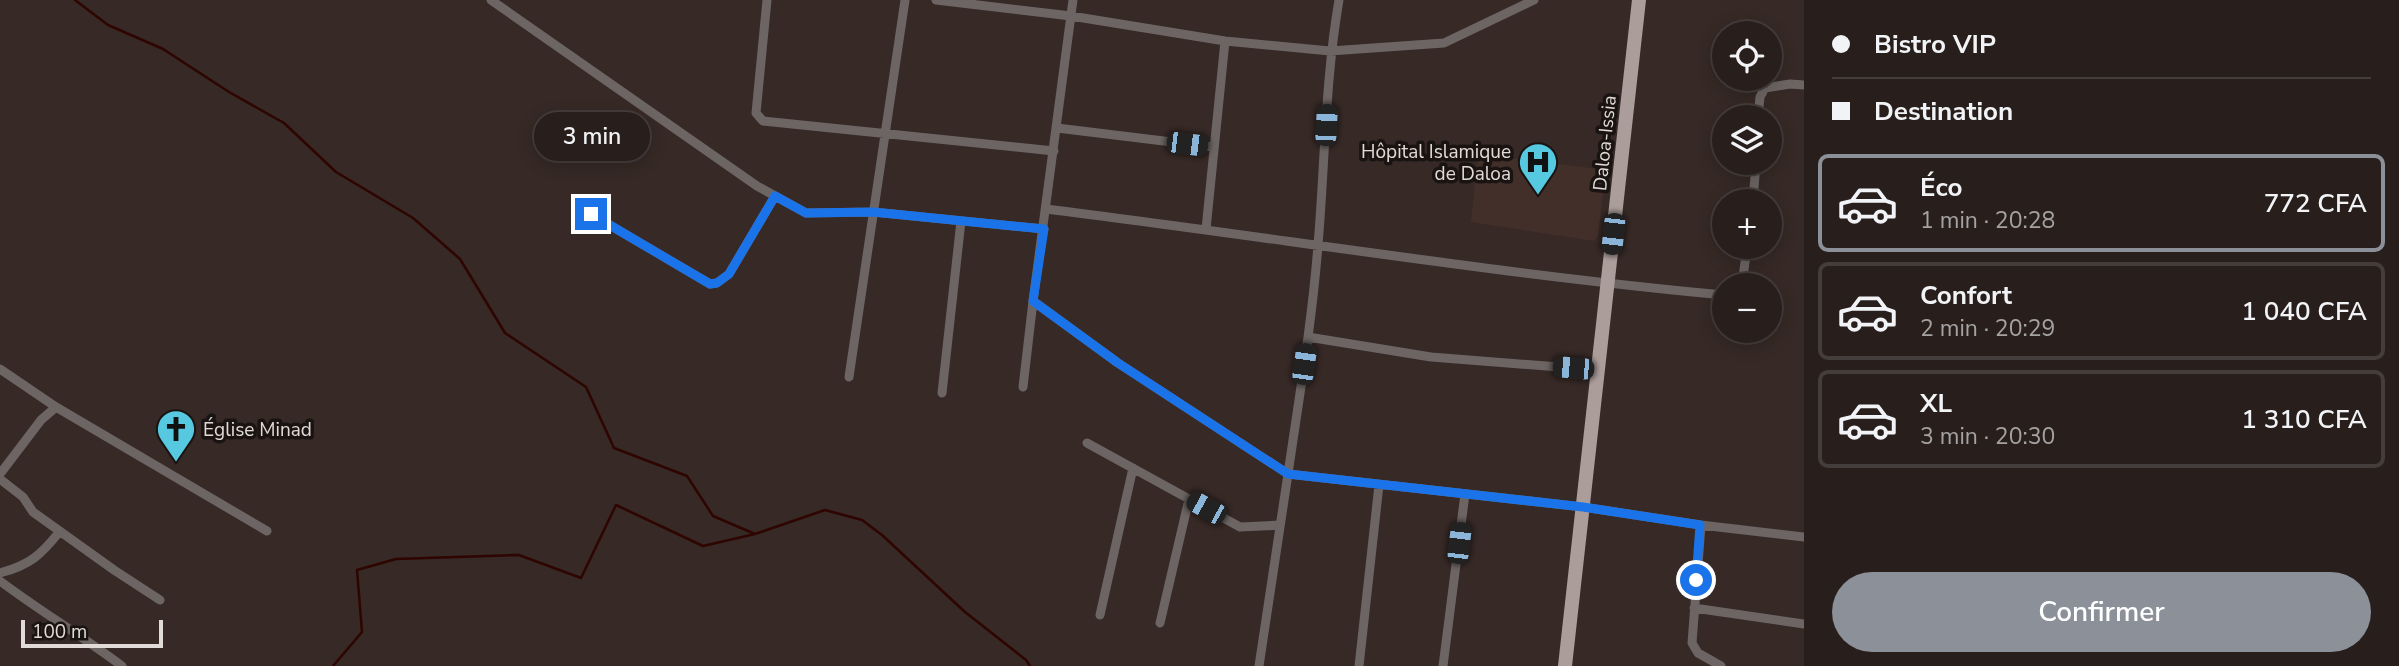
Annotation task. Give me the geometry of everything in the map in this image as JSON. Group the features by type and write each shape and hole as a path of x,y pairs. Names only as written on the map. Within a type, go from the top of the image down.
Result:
{"main road":[{"name":"Daloa-Issia","path":"1565,666 1639,0"}],"street":[{"path":"491,0 757,186 806,213 873,212 1044,229"},
{"path":"767,0 756,113 763,121 1054,151"},
{"path":"849,377 905,0"},
{"path":"936,0 1071,16 1225,41 1330,51 1444,43 1534,0"},
{"path":"1023,387 1073,0"},
{"path":"1259,666 1308,337 1318,247 1330,51 1339,0"},
{"path":"1206,229 1225,41"},
{"path":"1759,105 1765,88 1804,85"},
{"path":"1057,128 1213,147"},
{"path":"591,214 710,284 717,283 729,274 775,196"},
{"path":"1046,209 1608,285 1712,294"},
{"path":"942,394 961,221"},
{"path":"1033,301 1118,363 1288,474 1583,507 1804,537"},
{"path":"1308,337 1431,357 1598,370"},
{"path":"0,369 56,407 267,531"},
{"path":"56,407 41,420 0,477 23,497 33,512 160,600"},
{"path":"1087,443 1240,527 1280,525"},
{"path":"1100,615 1133,468"},
{"path":"1359,666 1379,485"},
{"path":"1443,666 1465,494"},
{"path":"1160,623 1189,499"},
{"path":"1700,525 1692,643 1698,653 1721,666"},
{"path":"0,573 20,567 40,555 60,531"},
{"path":"0,581 122,666"},
{"path":"1694,608 1804,624"}],"shaded area":[{"name":"Hôpital Islamique de Daloa","path":"1478,154 1606,170 1598,235 1594,241 1471,222"}],"waterway":[{"path":"75,0 108,25 163,49 229,92 284,123 336,172 413,218 460,259 505,333 586,387 614,448 687,476 713,516 755,534 825,510 862,520 1030,666"},
{"path":"333,666 362,632 357,570 396,559 519,555 581,578 616,505 703,546 755,534"}],"place":[{"name":"Hôpital Islamique de Daloa","path":"1538,196"},
{"name":"Église Minad","path":"176,463"}],"route":[{"path":"591,214 710,284 717,283 729,274 775,196 806,213 873,212 1044,229 1033,301 1118,363 1288,474 1583,507 1700,525 1696,580"}]}
